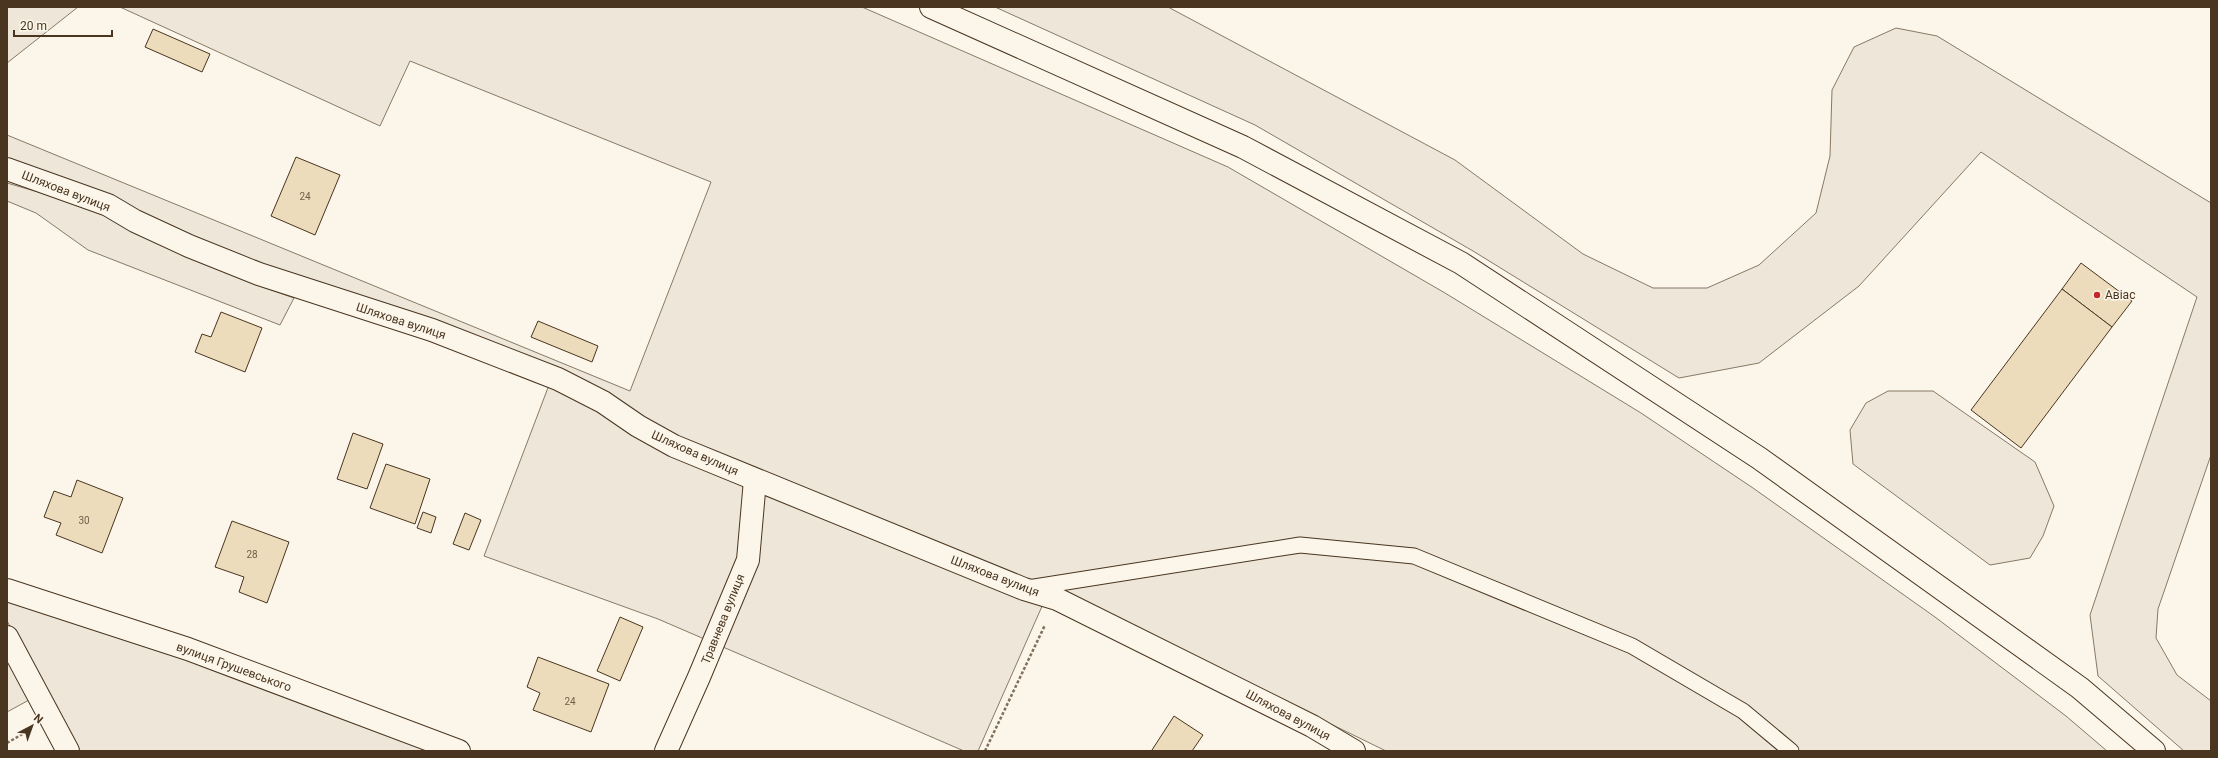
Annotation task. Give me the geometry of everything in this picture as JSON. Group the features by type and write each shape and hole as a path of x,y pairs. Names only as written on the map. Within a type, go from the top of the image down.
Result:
{"main road":[{"path":"931,7 1243,147 1461,263 1759,458 2080,688 2154,751"},
{"name":"Шляхова вулиця","path":"7,169 108,205 135,221 189,246 259,274 344,303 432,330 558,379 603,402 638,426 674,446 1024,588 1057,599 1312,726 1354,751"},
{"name":"Травнева вулиця","path":"666,751 748,560 755,480"},
{"name":"вулиця Грушевського","path":"7,590 188,649 459,751"},
{"path":"7,637 68,751"}],"lane":[{"path":"1024,588 1300,545 1414,556 1632,646 1743,711 1791,751"}],"path":[{"path":"985,751 1057,599"}],"shaded area":[{"path":"7,7 78,7 7,63"},
{"path":"120,7 862,7 1228,167 1445,293 1641,413 1753,488 1935,617 2066,716 2107,751 1386,751 1165,643 7,159 7,135 630,391 711,182 410,61 380,126"},
{"path":"995,7 1168,7 1455,160 1583,254 1653,288 1707,288 1759,265 1816,213 1830,156 1832,90 1854,47 1896,28 1937,36 2211,203 2211,455 2158,609 2156,638 2177,675 2211,701 2211,751 2184,751 2098,676 2090,615 2197,297 1981,152 1859,286 1759,363 1679,378 1473,251 1255,125"},
{"path":"7,183 108,212 185,255 257,285 294,298 280,325 88,250 36,213 7,201"},
{"path":"549,385 1043,604 978,751 964,751 658,619 484,556"},
{"path":"1888,391 1933,391 2035,462 2054,506 2043,536 2030,558 1990,565 1853,464 1850,430 1866,403"},
{"path":"7,594 445,751 78,751 7,621"},
{"path":"7,655 29,700 7,712"}],"building":[{"path":"153,29 210,54 202,72 145,47"},
{"path":"296,157 340,175 315,235 271,216"},
{"name":"Авіас","path":"2081,263 2132,301 2112,327 2062,289"},
{"path":"2062,289 2112,327 2021,448 1971,410"},
{"path":"221,312 262,328 245,372 195,352 202,334 211,337"},
{"path":"538,321 598,346 592,362 531,337"},
{"path":"353,433 383,444 367,489 337,479"},
{"path":"386,464 430,479 415,524 370,508"},
{"path":"77,480 123,498 102,553 56,535 61,523 44,517 54,491 71,497"},
{"path":"423,512 436,517 431,533 417,528"},
{"path":"465,513 481,520 469,550 453,544"},
{"path":"232,521 289,542 267,603 239,592 244,577 215,567"},
{"path":"620,617 643,627 620,681 597,671"},
{"path":"538,657 609,684 591,732 533,710 540,693 527,687"},
{"path":"1174,716 1203,735 1192,751 1152,750"}],"place":[{"name":"Авіас","path":"2097,295"}]}
